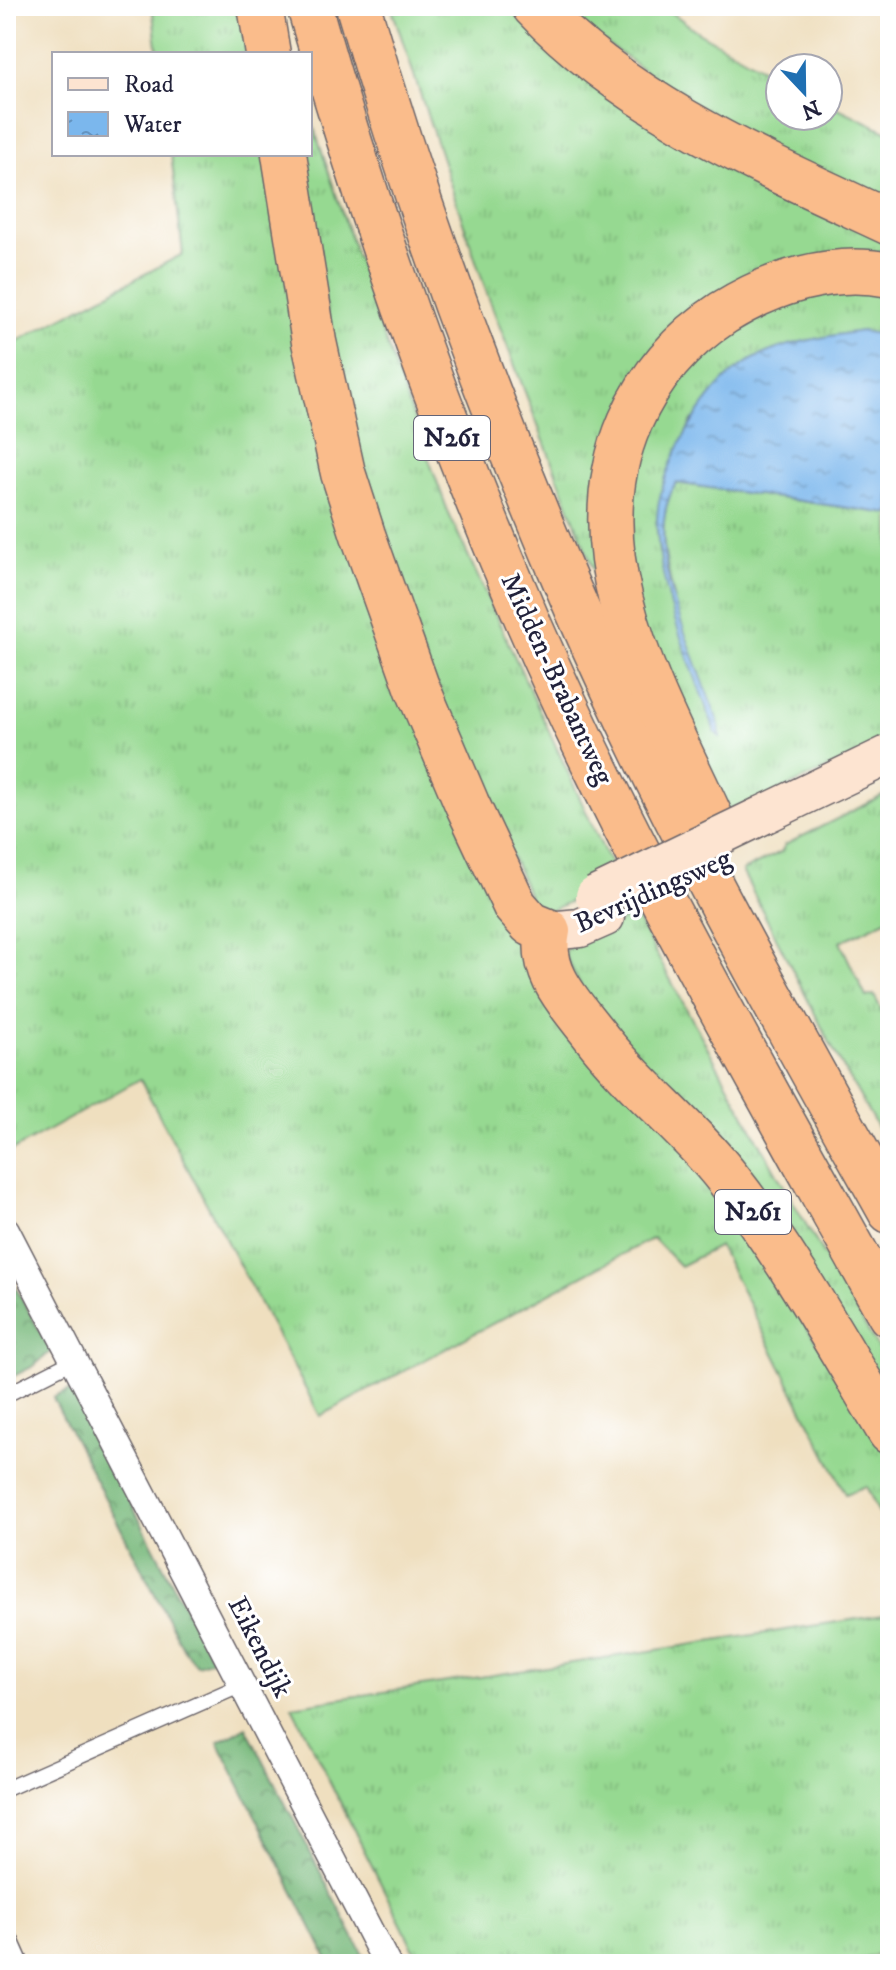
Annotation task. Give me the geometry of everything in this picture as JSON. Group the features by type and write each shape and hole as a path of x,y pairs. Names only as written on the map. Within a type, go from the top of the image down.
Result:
{"highway":[{"path":"260,6 268,52"},
{"name":"Midden-Brabantweg","path":"309,6 408,321 530,627 639,853 890,1315"},
{"name":"Midden-Brabantweg","path":"358,6 414,187 496,413 579,613 749,958 890,1211"},
{"path":"534,6 619,78 666,109 740,152 890,223"},
{"path":"284,156 314,342 343,473 363,535 417,687 467,804 515,906 531,924 548,931"},
{"name":"N261","path":"749,958 736,871 651,686 617,591 608,512 612,472 642,394 673,352 709,322 750,296 796,279 840,273 890,275"},
{"name":"N261","path":"548,931 545,951 551,975 614,1061 676,1120 741,1196 777,1248 890,1432"}],"main road":[{"name":"Bevrijdingsweg","path":"548,931 570,909 600,906 768,825 890,754"},
{"name":"Bevrijdingsweg","path":"768,825 890,779"}],"street":[{"name":"Eikendijk","path":"6,1230 387,1964"}],"lane":[{"path":"6,1395 75,1360"},
{"path":"6,1789 244,1684"},
{"path":"6,1928 22,1964"}],"green space":[{"path":"152,6 252,6 260,52 158,52"},
{"path":"391,6 522,6 890,232 890,266 666,343 606,602 486,291"},
{"path":"554,6 663,6 698,32 764,69 764,132 844,132 844,111 890,133 890,211 751,147"},
{"path":"312,122 381,329 449,514 617,879 546,913 534,907 371,537 296,156 312,156"},
{"path":"171,156 277,156 438,757 680,1139 890,1451 890,1536 866,1486 846,1494 719,1246 680,1266 653,1238 320,1416 140,1079 6,1154 6,347 183,254"},
{"path":"890,289 890,336 861,331 692,420 674,460 656,523 659,550 675,600 665,555 664,526 665,512 675,483 890,514 890,740 718,819 626,589 630,444 666,378 773,299"},
{"path":"890,792 890,918 840,942 866,997 874,995 890,1028 890,1150 834,1051 742,871 781,852 785,845"},
{"path":"635,915 778,1176 890,1369 890,1420 608,1038 564,953 571,943"},
{"path":"6,1270 51,1351 34,1366 6,1380"},
{"path":"72,1389 212,1660 197,1665 184,1650 53,1398"},
{"path":"890,1614 890,1951 849,1964 421,1964 292,1706"},
{"path":"246,1727 364,1957 352,1964 330,1964 218,1742"}],"water":[{"path":"861,331 890,336 890,514 676,483 666,506 663,532 670,586 717,720 720,737 715,732 688,657 664,579 657,527 663,485 695,418 709,398 739,368 781,347"}]}
